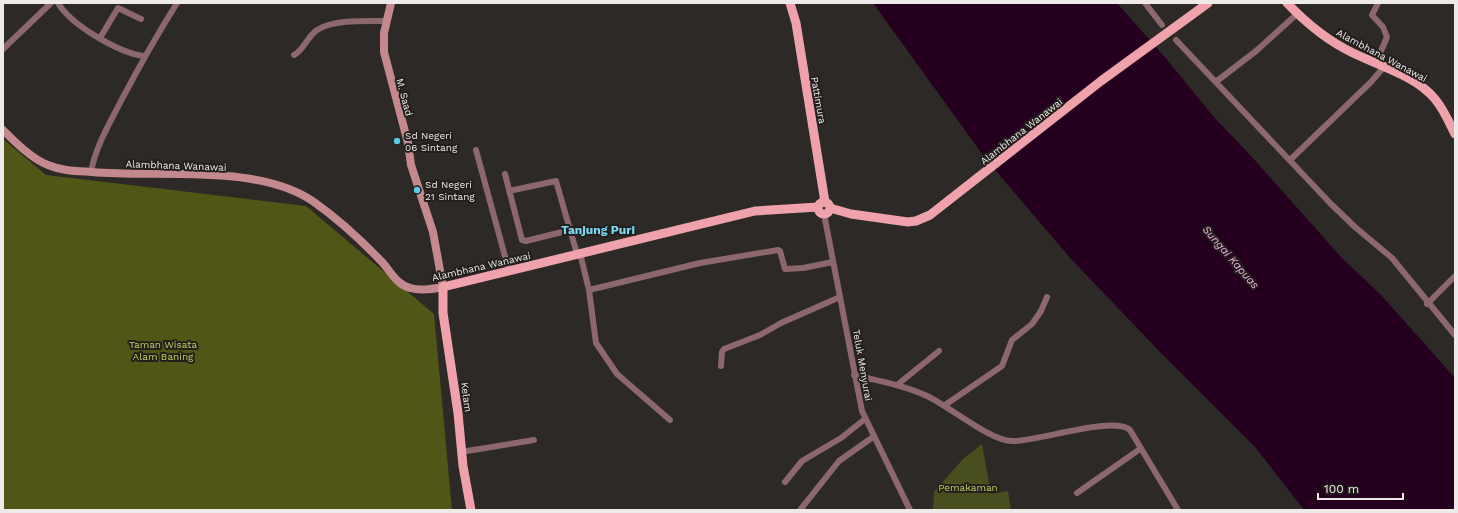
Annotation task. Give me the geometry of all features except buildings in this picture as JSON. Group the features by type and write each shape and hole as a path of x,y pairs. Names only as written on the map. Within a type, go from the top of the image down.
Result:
{"main road":[{"name":"Pattimura","path":"790,3 796,23 824,208"},
{"name":"Alambhana Wanawai","path":"1287,3 1297,14 1331,41 1413,81 1428,92 1443,110 1455,134"},
{"name":"Alambhana Wanawai","path":"443,287 755,211 773,208 824,208 851,214 908,222 922,219 947,202 1101,81 1206,4"},
{"name":"Kelam","path":"443,287 443,313 458,413 461,452 471,510"}],"street":[{"path":"3,49 51,3"},
{"path":"58,3 70,17 100,38 110,44 144,56"},
{"path":"91,172 93,160 106,130 144,56 177,3"},
{"name":"M. Saad","path":"391,3 384,33 384,52 408,143 411,165 433,232 443,287"},
{"path":"1145,3 1162,25"},
{"path":"1290,160 1371,82 1380,65 1387,37 1383,27 1372,14 1378,3"},
{"path":"100,38 118,8 141,19"},
{"path":"1217,81 1256,51 1297,14"},
{"path":"294,55 309,37 327,26 344,22 387,21"},
{"path":"1176,40 1217,81 1350,223 1386,252 1427,304 1455,336"},
{"name":"Alambhana Wanawai","path":"3,130 46,164 67,170 112,174 226,177 280,186 314,202 357,238 382,263 397,282 410,288 420,290 443,287"},
{"path":"476,150 509,271"},
{"path":"505,174 522,240 526,241 570,230"},
{"path":"509,191 556,181 589,290 594,337 602,354 618,374 670,420"},
{"name":"Teluk Menyurai","path":"824,208 854,375 865,419 910,510"},
{"path":"589,290 700,263 778,250 780,251 785,269 833,262"},
{"path":"1427,304 1455,276"},
{"path":"721,366 722,352 724,349 760,335 781,323 840,297"},
{"path":"945,405 1002,366 1012,340 1032,324 1041,311 1047,297"},
{"path":"897,385 939,351"},
{"path":"854,375 917,391 945,405 1005,441 1023,440 1107,425 1123,425 1130,430 1140,449 1178,510"},
{"path":"785,482 802,461 841,438 865,419"},
{"path":"800,510 839,461 874,437"},
{"path":"461,452 534,440"},
{"path":"1077,493 1140,449"}],"green space":[{"name":"Taman Wisata Alam Baning","path":"3,139 46,175 306,206 434,314 452,510 3,510"},
{"name":"Pemakaman","path":"982,444 991,494 1008,491 1011,510 933,510 934,492 963,459"}],"water":[{"name":"Sungai Kapuas","path":"873,3 1117,3 1169,62 1213,116 1251,156 1342,258 1382,296 1455,378 1455,510 1304,510 1255,447 1162,354 1071,259 985,158"}],"place":[{"name":"Sd Negeri 06 Sintang","path":"397,141"},
{"name":"Sd Negeri 21 Sintang","path":"417,190"}],"district":[{"name":"Tanjung Puri","path":"598,230"}]}
